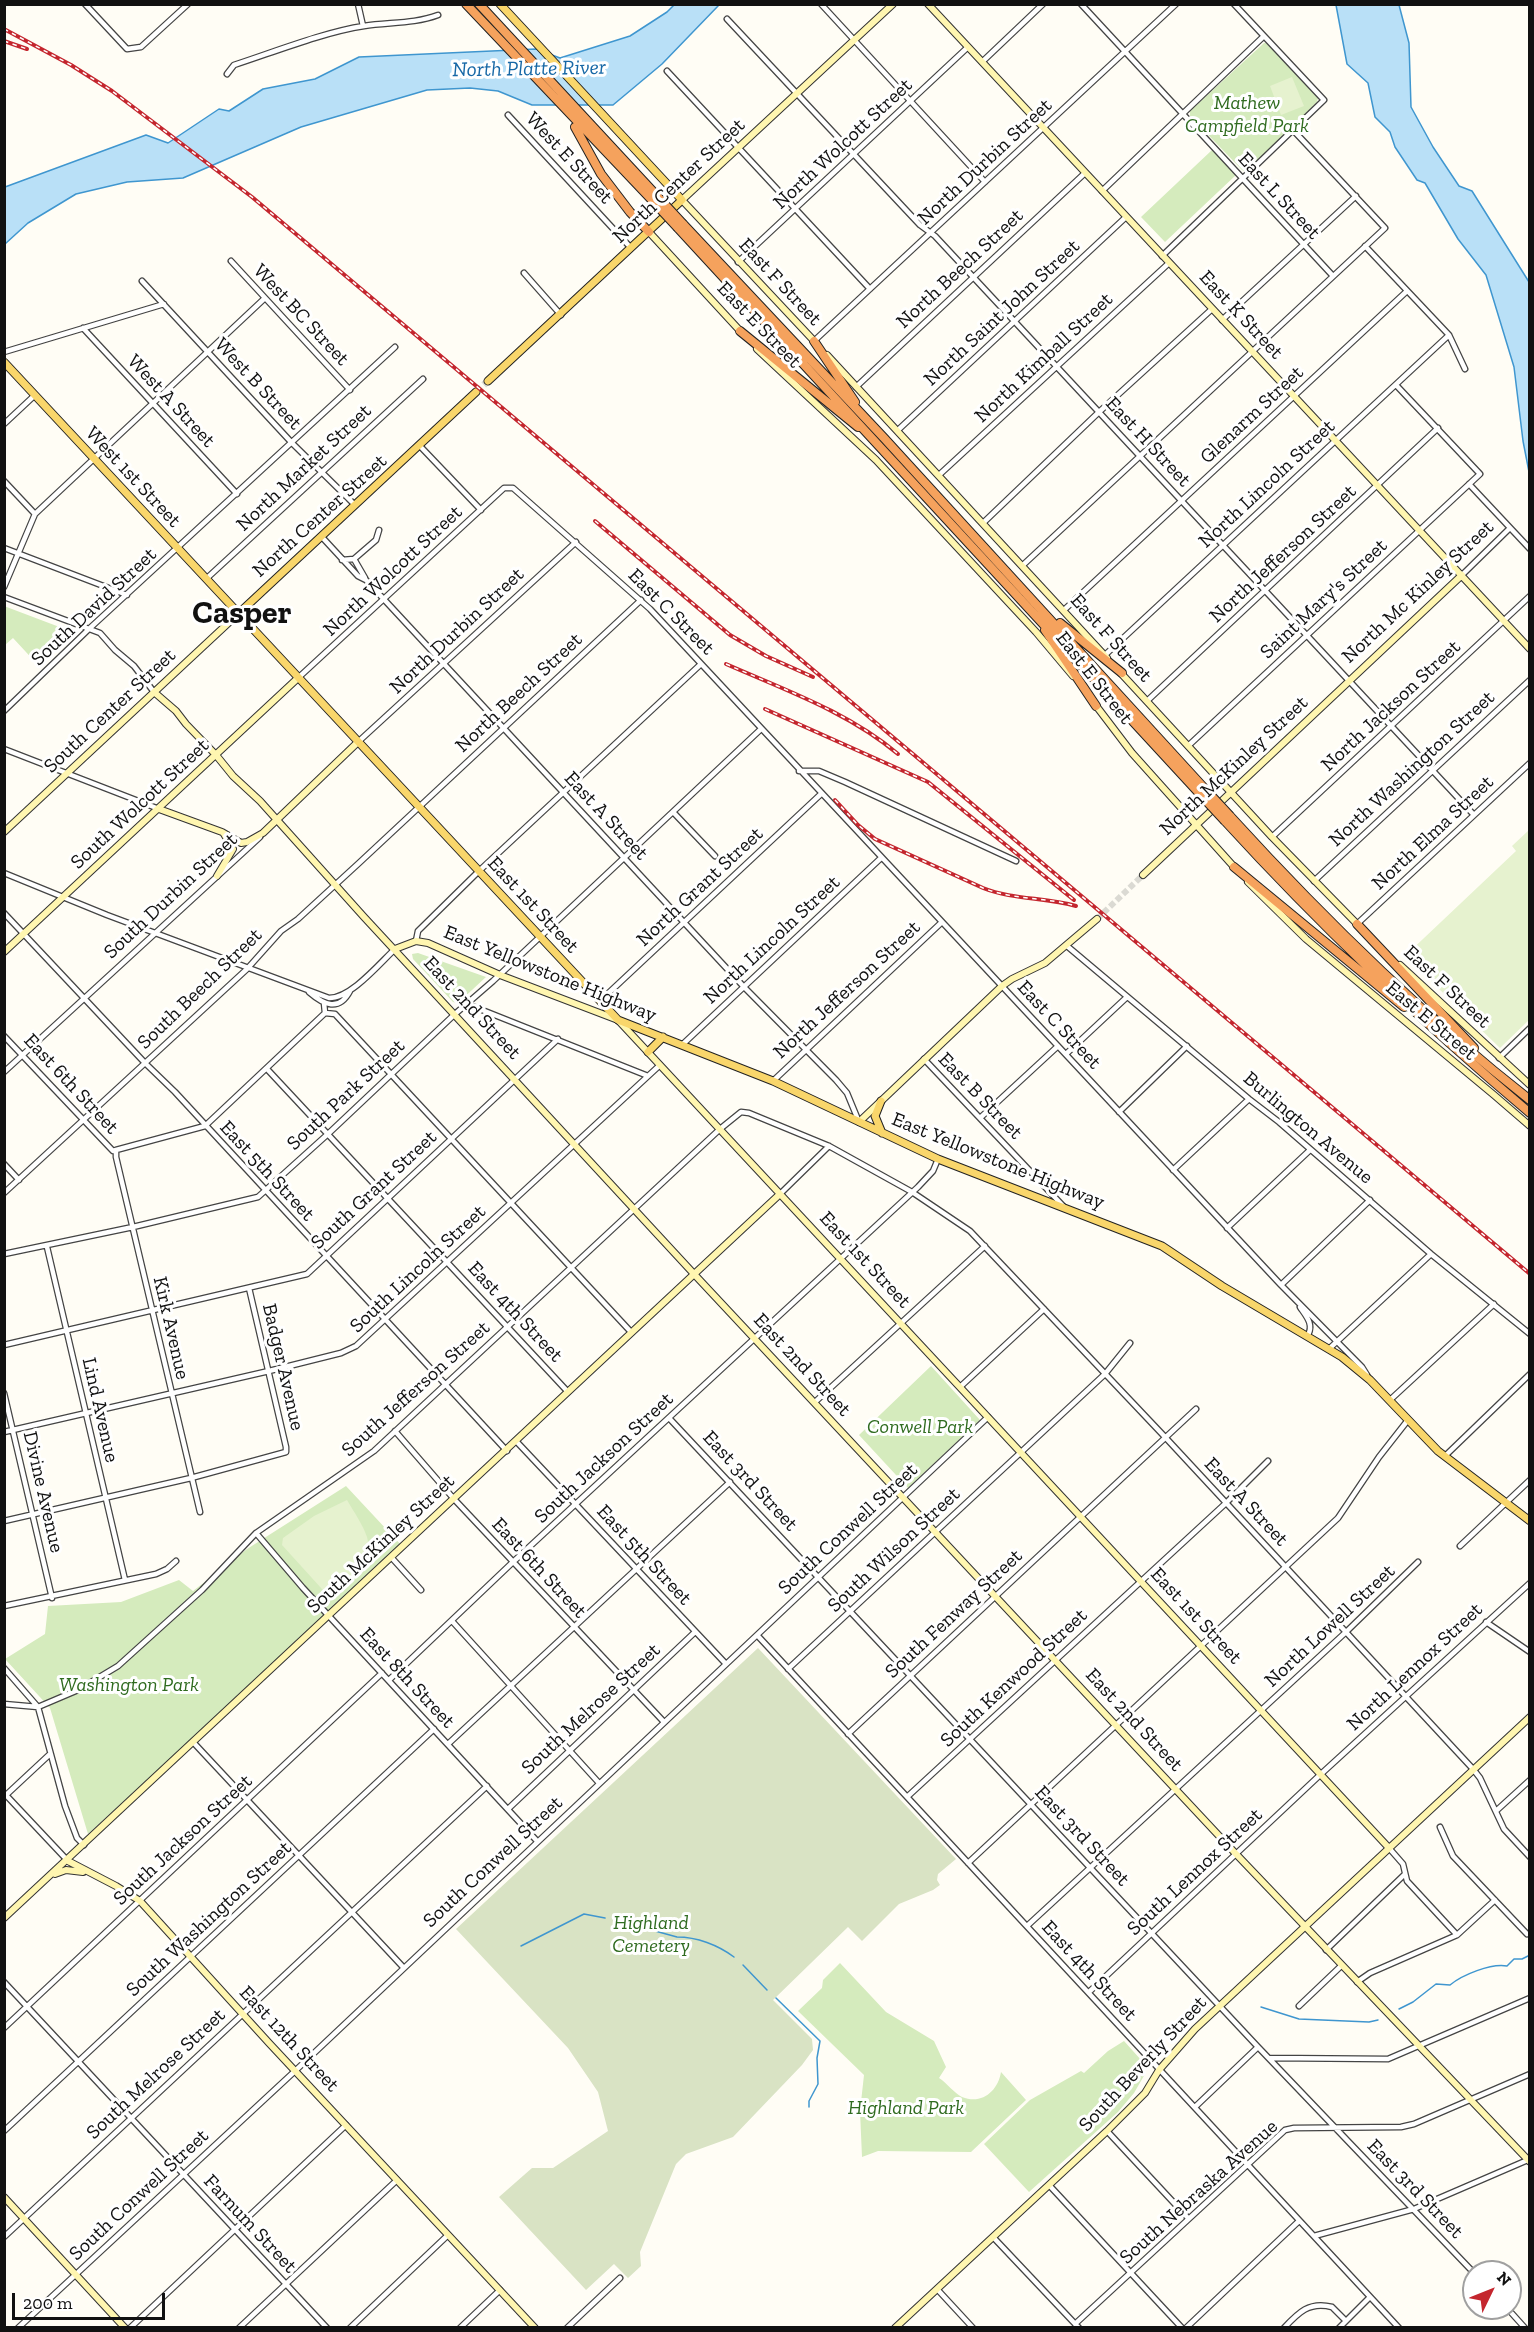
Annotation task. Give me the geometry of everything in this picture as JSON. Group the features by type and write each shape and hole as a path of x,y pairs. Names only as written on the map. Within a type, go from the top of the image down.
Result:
{"highway":[{"path":"466,4 568,115 654,198"},
{"path":"479,4 654,198 1013,584 1330,932 1433,1028 1530,1113"},
{"path":"485,4 505,32"},
{"path":"568,115 601,174 630,212 649,232"},
{"path":"740,331 881,441"},
{"path":"814,341 881,441"},
{"path":"1013,584 1096,706"},
{"path":"1013,584 1122,673"},
{"path":"1228,819 1371,961 1506,1082 1530,1100"},
{"path":"1234,867 1414,1016 1433,1028"},
{"path":"1357,924 1506,1082"}],"main road":[{"path":"500,4 682,200"},
{"name":"North Center Street","path":"488,381 892,4"},
{"name":"East K Street","path":"928,4 1530,649"},
{"name":"East F Street","path":"682,200 898,430 1314,881 1498,1058 1530,1085"},
{"name":"East E Street","path":"649,232 788,380 876,460 1036,632 1132,753 1234,867 1306,939 1530,1126"},
{"name":"West 1st Street","path":"4,363 238,614"},
{"name":"North Center Street","path":"238,614 476,392"},
{"name":"North Mc Kinley Street","path":"1349,680 1462,575"},
{"name":"East 1st Street","path":"238,614 841,1257 1389,1848"},
{"name":"South Center Street","path":"4,832 238,614"},
{"name":"South Wolcott Street","path":"4,952 298,678"},
{"name":"North McKinley Street","path":"1143,875 1349,680"},
{"name":"East 2nd Street","path":"154,692 171,706 233,776 260,801 694,1274 1304,1927 1529,2160"},
{"name":"South Durbin Street","path":"263,833 358,742"},
{"path":"159,809 222,831 243,843 263,833"},
{"path":"217,876 233,849 222,831"},
{"path":"859,1122 1002,986 1045,963 1097,920"},
{"name":"East Yellowstone Highway","path":"395,949 416,941 438,947 500,975 683,1044 773,1081 938,1159 1162,1246 1222,1286 1330,1348 1370,1380 1445,1456 1530,1521"},
{"path":"648,1052 663,1037"},
{"path":"881,1101 875,1116 882,1133"},
{"name":"South McKinley Street","path":"4,1918 68,1861 780,1194"},
{"name":"South Beverly Street","path":"895,2328 1107,2131 1145,2093 1159,2070 1181,2042 1219,2005 1530,1717"},
{"name":"East 12th Street","path":"68,1861 140,1901 243,2015 535,2328"},
{"path":"52,1875 66,1870 90,1873"},
{"path":"4,2197 124,2328"}],"street":[{"path":"85,4 127,49 141,47 188,4"},
{"path":"358,4 363,26"},
{"path":"821,4 985,182"},
{"path":"982,62 1043,4"},
{"name":"East L Street","path":"1081,4 1334,276"},
{"name":"North Durbin Street","path":"814,341 1176,4"},
{"path":"1162,256 1324,100 1234,4"},
{"path":"226,74 234,65 363,26 422,21 438,15"},
{"name":"East H Street","path":"727,19 920,225 973,277 1474,815"},
{"path":"1102,191 1264,36"},
{"name":"North Wolcott Street","path":"738,262 968,47"},
{"path":"667,71 870,289"},
{"name":"West E Street","path":"508,115 631,248"},
{"path":"1023,565 1385,228 1293,130"},
{"name":"North Beech Street","path":"856,387 1085,173"},
{"path":"1222,320 1356,196"},
{"name":"North Saint John Street","path":"898,430 1126,217"},
{"path":"1365,246 1449,335 1465,369"},
{"name":"West BC Street","path":"231,261 350,390"},
{"name":"North Kimball Street","path":"939,475 1169,263"},
{"path":"524,273 561,315"},
{"name":"West B Street","path":"142,281 292,443 355,505"},
{"name":"Glenarm Street","path":"1064,610 1407,291"},
{"path":"4,587 34,514 265,298"},
{"path":"4,352 164,304"},
{"path":"983,523 1099,412 1212,309"},
{"name":"West A Street","path":"83,328 237,494"},
{"name":"North Lincoln Street","path":"1105,655 1449,335"},
{"name":"South David Street","path":"4,711 90,628 395,347"},
{"name":"North Market Street","path":"206,579 423,379"},
{"path":"1396,385 1438,428"},
{"path":"4,424 35,395"},
{"name":"Saint Mary's Street","path":"1188,746 1480,474 1438,428"},
{"name":"North Jefferson Street","path":"1147,701 1438,428"},
{"path":"419,445 481,510"},
{"path":"4,481 34,514"},
{"path":"1468,484 1530,549"},
{"name":"North Wolcott Street","path":"298,678 504,488 509,487"},
{"name":"East C Street","path":"509,487 641,600 1227,1228 1362,1367 1370,1380"},
{"name":"North Mc Kinley Street","path":"1462,575 1510,528"},
{"path":"342,560 354,559 376,540 379,530"},
{"name":"East A Street","path":"321,536 358,576 366,580 744,987 847,1093 859,1122"},
{"name":"North Durbin Street","path":"358,742 576,542"},
{"path":"4,548 127,595"},
{"path":"354,559 366,580"},
{"name":"North Jackson Street","path":"1272,837 1530,596"},
{"path":"4,597 100,633 134,666 154,692"},
{"name":"North Beech Street","path":"418,807 641,600"},
{"path":"416,941 418,931 479,871 701,664"},
{"name":"North Washington Street","path":"1314,881 1530,680"},
{"name":"South Park Street","path":"4,1254 133,1227 254,1198 265,1191 500,975 761,729"},
{"path":"4,749 159,809"},
{"name":"North Elma Street","path":"1357,924 1530,764"},
{"path":"799,771 819,771 1016,861"},
{"name":"North Grant Street","path":"600,1001 821,795"},
{"name":"South Beech Street","path":"4,1193 247,969 281,931 335,885 418,807"},
{"path":"673,812 714,856"},
{"name":"South Durbin Street","path":"4,1072 263,833"},
{"name":"North Lincoln Street","path":"683,1044 882,858"},
{"path":"4,873 306,990 334,998 352,989"},
{"name":"East 5th Street","path":"4,913 145,1064 175,1092 507,1450"},
{"name":"North Jefferson Street","path":"773,1081 942,922"},
{"name":"Burlington Avenue","path":"1066,946 1279,1122 1431,1254 1530,1334"},
{"path":"335,1014 352,989 395,949"},
{"path":"306,990 324,1003 340,1004"},
{"path":"1066,1054 1127,997"},
{"path":"324,1003 325,1013"},
{"path":"467,1004 648,1076"},
{"path":"116,1150 205,1126 325,1013 335,1014 631,1332"},
{"path":"1498,1058 1530,1028"},
{"name":"East 6th Street","path":"4,1036 113,1151 116,1150"},
{"name":"South Grant Street","path":"4,1345 307,1274 558,1039"},
{"path":"980,1118 1058,1046"},
{"path":"1119,1112 1187,1046"},
{"name":"East B Street","path":"924,1059 1064,1207"},
{"name":"South Lincoln Street","path":"4,1432 86,1415 269,1371 341,1353 356,1346 660,1065"},
{"name":"East 4th Street","path":"267,1069 568,1392"},
{"path":"1173,1170 1249,1099"},
{"name":"East A Street","path":"741,1112 749,1113 829,1146 912,1192 970,1231 1473,1769 1480,1778 1504,1829 1530,1857"},
{"name":"South Jefferson Street","path":"38,1707 78,1690 118,1666 202,1590 256,1533 360,1462 741,1112"},
{"path":"780,1194 829,1146"},
{"name":"Kirk Avenue","path":"116,1150 200,1512"},
{"path":"1227,1228 1310,1150"},
{"path":"841,1257 933,1171 938,1159"},
{"path":"4,1164 19,1180"},
{"path":"1281,1285 1370,1200"},
{"name":"Lind Avenue","path":"47,1246 125,1580"},
{"path":"815,1402 985,1246"},
{"path":"1330,1348 1431,1254"},
{"name":"South Jackson Street","path":"389,1680 841,1257"},
{"name":"Badger Avenue","path":"191,1478 286,1452 249,1288"},
{"name":"East C Street","path":"1295,1300 1310,1322 1311,1329 1308,1335"},
{"path":"1390,1400 1494,1304"},
{"path":"960,1387 1044,1309"},
{"name":"South Wilson Street","path":"788,1669 1105,1374 1130,1343"},
{"path":"1445,1456 1530,1374"},
{"name":"Divine Avenue","path":"4,1393 52,1598"},
{"name":"South Fenway Street","path":"848,1734 1196,1409"},
{"name":"South Conwell Street","path":"18,2328 295,2071 988,1417"},
{"name":"East 3rd Street","path":"669,1418 1258,2047 1462,2260"},
{"path":"968,1863 1338,1518 1379,1457 1408,1420"},
{"name":"East 6th Street","path":"395,1431 454,1499 664,1722"},
{"name":"East 5th Street","path":"516,1441 726,1664"},
{"name":"South Kenwood Street","path":"907,1797 1226,1503 1268,1461"},
{"path":"4,1521 191,1478"},
{"path":"1460,1546 1530,1480"},
{"path":"448,1744 730,1482"},
{"name":"East 8th Street","path":"256,1533 328,1615 537,1841"},
{"path":"391,1557 421,1590"},
{"path":"4,1606 52,1598 156,1574 167,1569 176,1561"},
{"name":"North Lowell Street","path":"1027,1926 1419,1562"},
{"name":"North Lennox Street","path":"1321,1774 1530,1583"},
{"path":"452,1621 600,1783"},
{"path":"1486,1622 1530,1652"},
{"name":"South Melrose Street","path":"508,1809 695,1632"},
{"name":"East 4th Street","path":"757,1635 1399,2327"},
{"path":"4,1668 38,1707 49,1755 65,1806 77,1838 84,1845"},
{"name":"South Jackson Street","path":"4,2028 382,1673"},
{"path":"4,1704 38,1707"},
{"name":"South Washington Street","path":"4,2131 434,1729"},
{"path":"194,1742 403,1967"},
{"path":"5,1794 49,1755"},
{"name":"South Lennox Street","path":"1089,1992 1321,1774"},
{"path":"1496,1811 1530,1780"},
{"name":"South Melrose Street","path":"4,2237 487,1786"},
{"name":"East 12th Street","path":"5,1794 68,1861"},
{"path":"1440,1827 1453,1856 1527,1934"},
{"name":"East 1st Street","path":"1389,1848 1403,1864 1407,1881 1457,1935"},
{"path":"1326,1950 1405,1874"},
{"path":"1357,1982 1364,1976 1457,1935 1495,1900"},
{"path":"1299,2006 1341,1966"},
{"name":"Farnum Street","path":"4,1982 327,2328"},
{"path":"1269,2058 1388,2059 1530,1998"},
{"path":"1195,2107 1258,2047"},
{"name":"South Nebraska Avenue","path":"1077,2326 1188,2218 1285,2130 1401,2127 1471,2101 1530,2074"},
{"path":"130,2328 346,2125"},
{"path":"1107,2131 1188,2218"},
{"path":"1314,2236 1414,2209 1529,2160"},
{"path":"239,2328 397,2180"},
{"path":"1049,2185 1184,2328 1299,2221"},
{"path":"350,2328 448,2235"},
{"path":"993,2237 1077,2326"},
{"path":"567,2328 620,2278"},
{"path":"937,2289 973,2328"},
{"path":"460,2328 500,2290"},
{"path":"1339,2328 1370,2297"},
{"path":"1284,2328 1302,2309 1311,2306 1332,2307 1346,2321"}],"green space":[{"name":"Mathew Campfield Park","path":"1264,43 1318,98 1317,102 1247,172 1242,170 1190,116 1190,111"},
{"path":"1292,77 1304,106 1281,115 1270,86"},
{"path":"1212,150 1236,175 1165,242 1141,217"},
{"path":"4,606 70,631 72,634 38,665 13,638 5,645"},
{"path":"1529,830 1529,1020 1500,1048 1405,956 1516,851 1512,846"},
{"path":"418,953 486,977 458,1003 453,1002 413,959 412,954"},
{"name":"Conwell Park","path":"931,1366 980,1420 908,1488 859,1435"},
{"name":"Washington Park","path":"346,1486 402,1546 88,1834 50,1708 5,1659 45,1634 48,1606 121,1602 179,1580 193,1591 247,1549"},
{"path":"347,1500 363,1528 368,1545 357,1571 331,1599 282,1545 283,1538 314,1516"},
{"name":"Highland Cemetery","path":"758,1648 956,1859 938,1874 937,1880 940,1885 899,1904 862,1941 848,1927 773,2000 812,2039 813,2050 802,2065 733,2137 686,2154 676,2164 640,2252 641,2266 628,2278 614,2264 586,2290 499,2197 532,2168 553,2168 608,2131 598,2092 568,2048 456,1929"},
{"name":"Highland Park","path":"840,1963 886,2012 934,2041 946,2067 939,2078 959,2095 976,2099 988,2095 996,2085 1001,2072 1026,2100 971,2152 878,2151 862,2157 860,2111 864,2075 798,2011 822,1988 823,1980"},
{"name":"Highland Park","path":"1124,2041 1142,2061 1145,2074 1134,2093 1118,2112 1029,2192 984,2144 1030,2100 1081,2071 1084,2073 1108,2051"}],"water":[{"name":"North Platte River","path":"674,5 719,5 662,64 613,105 532,105 498,91 470,88 427,90 301,127 183,178 127,182 76,194 28,223 5,244 5,187 146,135 168,143 219,109 229,111 263,89 315,79 359,57 536,49 560,58 630,36"},
{"path":"1336,5 1399,5 1409,43 1411,107 1433,147 1459,186 1472,191 1529,282 1529,472 1514,367 1486,275 1458,239 1425,183 1417,180 1395,147 1390,132 1375,117 1368,83 1347,64"}],"waterway":[{"path":"521,1946 584,1914 605,1918"},
{"path":"615,1920 677,1937 700,1940 734,1957"},
{"path":"1399,2009 1413,2002 1436,1984 1450,1985 1477,1971 1493,1966 1507,1966 1514,1959 1522,1959 1530,1955"},
{"path":"743,1965 767,1990"},
{"path":"776,1998 820,2041 817,2058 818,2084 809,2101 809,2107"},
{"path":"1261,2007 1299,2019 1369,2022 1378,2020"}],"tunnel":[{"path":"476,392 488,381"},
{"path":"1097,919 1143,875"}],"railway":[{"path":"4,29 71,65 112,91 252,197 1530,1274"},
{"path":"4,41 27,49"},
{"path":"595,521 730,635 766,656 813,677"},
{"path":"726,664 837,714 879,739 898,754"},
{"path":"765,709 928,782 1074,900"},
{"path":"835,800 858,825 875,839 983,888 1006,895 1076,906"}],"district":[{"name":"Casper","path":"242,614"}]}
